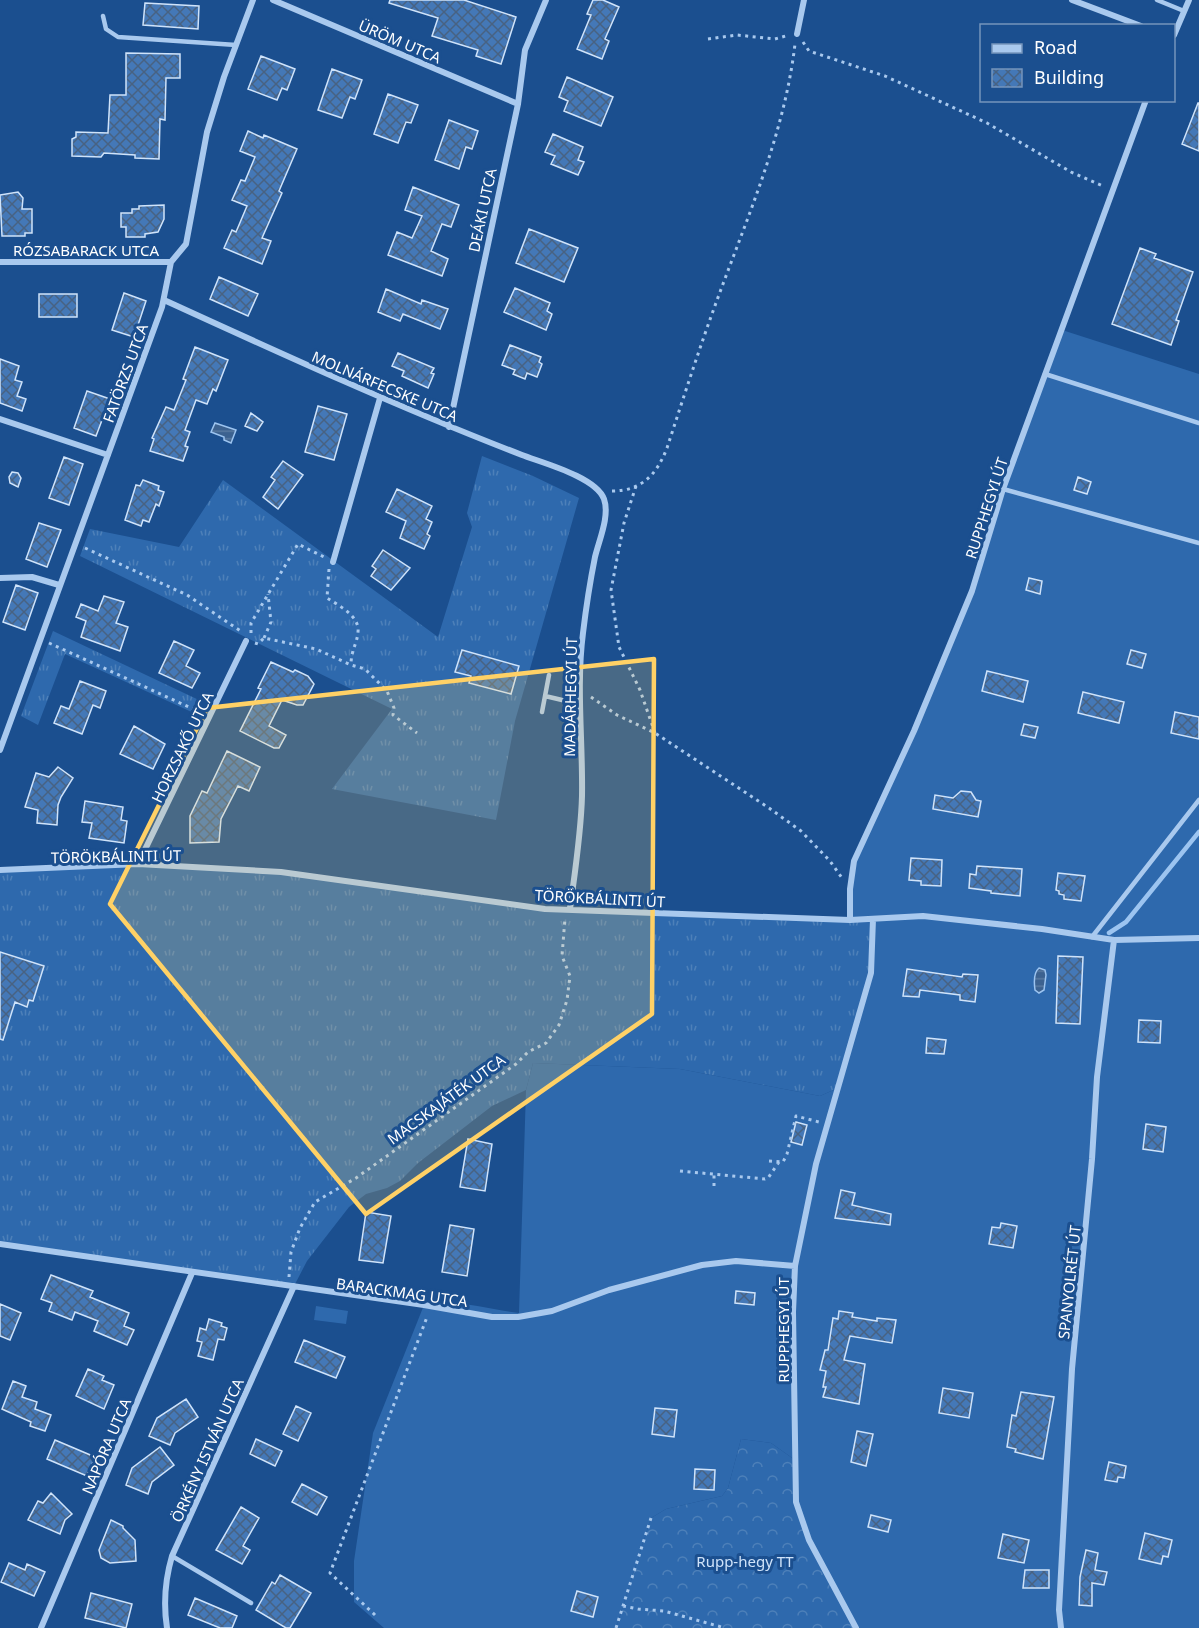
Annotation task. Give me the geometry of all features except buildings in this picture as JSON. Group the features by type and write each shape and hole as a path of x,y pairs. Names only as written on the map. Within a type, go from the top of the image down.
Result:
{"street":[{"name":"FATÖRZS UTCA","path":"0,750 164,300 171,262 186,244 207,132 252,0"},
{"name":"ÜRÖM UTCA","path":"273,0 518,104"},
{"name":"DEÁKI UTCA","path":"449,427 518,104 525,50 546,0"},
{"path":"797,34 804,0"},
{"path":"1072,0 1136,24"},
{"path":"1175,30 1189,0"},
{"name":"RUPPHEGYI ÚT","path":"850,920 850,889 854,861 915,731 972,591 1004,489 1145,102"},
{"name":"RÓZSABARACK UTCA","path":"0,262 171,262"},
{"name":"MOLNÁRFECSKE UTCA","path":"164,300 380,398 571,474 598,489"},
{"path":"333,562 380,398"},
{"path":"0,419 108,455"},
{"name":"MADÁRHEGYI ÚT","path":"570,909 577,863 582,797 579,690 583,634 595,557 606,513 604,500 598,489"},
{"path":"0,578 32,577 59,585"},
{"name":"HORZSAKŐ UTCA","path":"138,864 246,641"},
{"name":"TÖRÖKBÁLINTI ÚT","path":"0,870 138,864 281,872 532,907 850,920 923,916 1042,929 1114,940 1199,938"},
{"name":"RUPPHEGYI ÚT","path":"856,1628 809,1540 796,1502 793,1332 795,1266 816,1164 871,973 873,919"},
{"name":"SPANYOLRÉT ÚT","path":"1060,1628 1059,1610 1072,1369 1091,1171 1097,1077 1114,940"},
{"name":"BARACKMAG UTCA","path":"0,1244 492,1317 518,1317 552,1311 609,1290 702,1265 736,1261 795,1266"},
{"name":"NAPÓRA UTCA","path":"41,1628 192,1273"},
{"name":"ÖRKÉNY ISTVÁN UTCA","path":"167,1628 166,1577 172,1556 294,1286"}],"lane":[{"path":"1157,0 1184,11"},
{"path":"103,16 106,29 118,37 236,45"},
{"path":"1046,374 1199,423"},
{"path":"1004,489 1199,543"},
{"path":"542,712 549,675"},
{"path":"546,696 579,704"},
{"path":"1092,937 1199,800"},
{"path":"172,1556 251,1603"}],"path":[{"path":"708,39 737,35 775,39 797,34"},
{"path":"797,34 809,51 885,76 987,123 1071,172 1113,189"},
{"path":"598,489 615,491 636,486 650,478 660,465 716,303 754,204 791,80 797,34"},
{"path":"636,486 624,523 611,590 619,647 640,690 655,733"},
{"path":"75,543 187,596 241,629 246,641"},
{"path":"268,594 271,622 264,638 258,644 252,642 251,622 298,544 333,562 328,572 327,598 345,609 357,623 358,629 351,665"},
{"path":"264,638 316,649 364,669 379,682 391,699 394,708 393,715 417,734"},
{"path":"40,639 210,717"},
{"path":"579,690 617,715 655,733 801,831 830,861 850,889"},
{"name":"MACSKAJÁTÉK UTCA","path":"294,1286 288,1275 291,1252 300,1228 315,1202 356,1178 516,1064 528,1052 546,1043 559,1024 567,1000 570,976 562,956 563,921 570,909"},
{"path":"769,1161 783,1162 796,1116 827,1124"},
{"path":"680,1171 765,1179 779,1162"},
{"path":"714,1174 714,1186"},
{"path":"375,1614 330,1574 430,1307"},
{"path":"616,1628 651,1518"},
{"path":"623,1606 638,1610 664,1611 725,1628"}],"highlighted area":[{"path":"654,659 652,1014 366,1214 110,904 207,708"}],"green space":[{"path":"1062,330 1199,374 1199,1628 857,1628 809,1541 796,1502 795,1460 771,1443 741,1439 728,1488 722,1496 666,1509 651,1518 616,1628 384,1628 354,1602 354,1561 373,1433 424,1305 459,1303 519,1313 526,1090 533,1063 680,1069 820,1096 838,1088 871,973 873,920 850,920 854,861 895,775 972,591 1003,489"},
{"path":"482,456 533,476 579,498 515,721 496,820 332,789 392,709 80,556 90,529 179,547 223,480 438,637 472,527 467,513"},
{"path":"53,631 201,701 196,714 65,654 38,725 21,716"},
{"path":"138,864 281,872 544,909 873,919 871,973 838,1088 820,1096 680,1069 533,1063 526,1090 492,1106 418,1163 400,1181 387,1188 366,1194 349,1207 307,1261 294,1286 0,1244 0,870"},
{"path":"316,1306 348,1311 346,1324 314,1320"},
{"name":"Rupp-hegy TT","path":"741,1439 771,1443 795,1460 857,1628 616,1628 651,1518 666,1509 722,1496 728,1488"}],"shaded area":[{"path":"215,423 236,430 231,443 224,440 224,437 211,432"},
{"path":"1039,968 1045,970 1046,975 1044,990 1039,993 1035,990 1034,981"}],"waterway":[{"path":"1109,933 1126,922 1199,832"}]}
